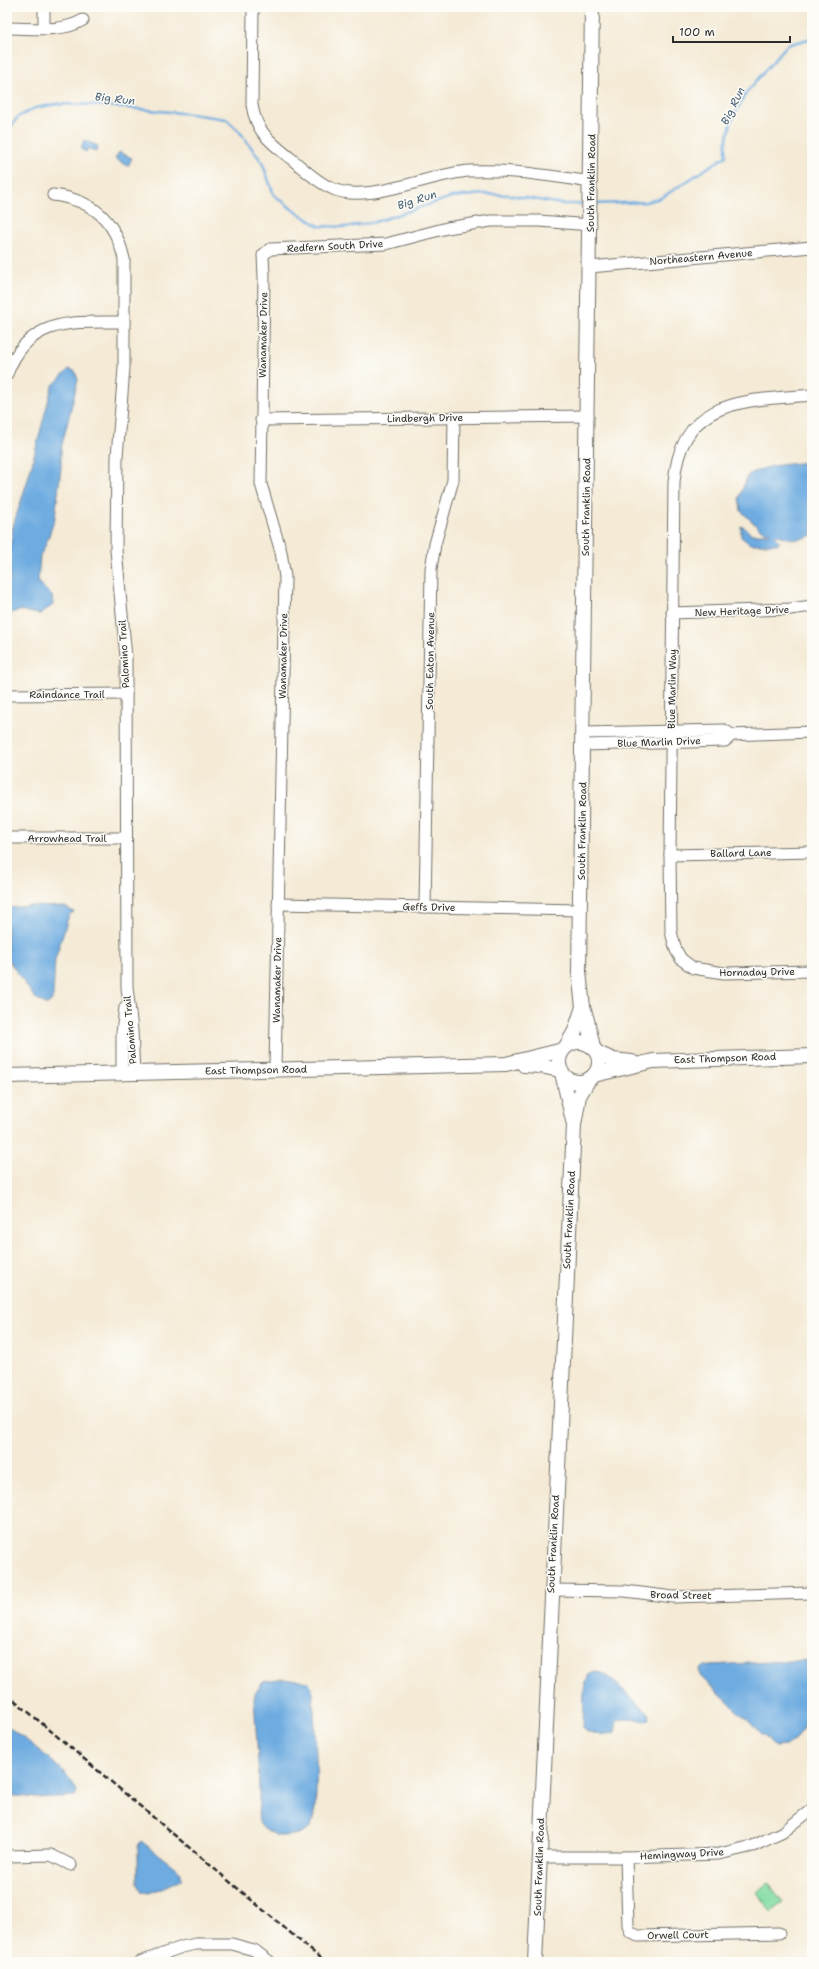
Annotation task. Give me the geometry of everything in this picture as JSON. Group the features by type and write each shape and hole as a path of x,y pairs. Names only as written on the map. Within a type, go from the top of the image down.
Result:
{"main road":[{"name":"South Franklin Road","path":"592,7 591,219 584,739 579,972 582,1007 587,1020 594,1050"},
{"name":"South Franklin Road","path":"565,1047 575,1031 582,1007"},
{"path":"579,1042 588,1044 594,1050 598,1064 591,1077 580,1082 574,1081 568,1079 561,1071 559,1058 565,1047 579,1042"},
{"name":"East Thompson Road","path":"506,1064 565,1047"},
{"name":"East Thompson Road","path":"594,1050 613,1060 639,1063"},
{"name":"East Thompson Road","path":"591,1077 639,1063 674,1059 812,1056"},
{"name":"East Thompson Road","path":"7,1076 506,1064 515,1066 540,1066 561,1071"},
{"name":"South Franklin Road","path":"561,1071 574,1125"},
{"name":"South Franklin Road","path":"535,1962 551,1590 574,1125 579,1096 591,1077"}],"street":[{"path":"44,7 44,28"},
{"path":"253,7 252,105 254,117 260,130 270,141 316,179 331,189 356,194 370,193 441,174 469,171 509,171 591,182"},
{"path":"7,28 65,28 75,25 83,20"},
{"name":"Palomino Trail","path":"52,196 70,197 87,204 104,217 115,232 121,245 124,259 124,368 117,457 116,550 126,643 127,987 122,1033 128,1073"},
{"name":"Redfern South Drive","path":"270,249 386,244 447,228 491,221 591,219"},
{"name":"Northeastern Avenue","path":"590,267 812,247"},
{"name":"Wanamaker Drive","path":"270,249 263,255 264,278 261,420 262,484 282,552 285,577 275,1069"},
{"path":"7,374 17,353 32,337 48,328 61,323 124,322"},
{"name":"Blue Marlin Way","path":"681,959 676,950 671,932 670,855 672,613 676,464 680,449 687,436 711,413 724,406 739,402 812,395"},
{"name":"Lindbergh Drive","path":"261,420 588,416"},
{"name":"South Eaton Avenue","path":"425,907 431,569 435,544 453,480 454,418"},
{"name":"New Heritage Drive","path":"672,613 790,609 812,606"},
{"name":"Raindance Trail","path":"7,695 126,694"},
{"name":"Blue Marlin Drive","path":"584,739 671,737 725,740 732,735 812,732"},
{"name":"Arrowhead Trail","path":"7,838 126,838"},
{"name":"Ballard Lane","path":"670,855 812,852"},
{"name":"Geffs Drive","path":"278,904 580,910"},
{"name":"Hornaday Drive","path":"681,959 693,968 724,973 812,970"},
{"name":"Broad Street","path":"551,1590 625,1591 673,1597 812,1593"},
{"name":"Hemingway Drive","path":"540,1857 626,1857 719,1854 753,1846 783,1832 812,1809"},
{"path":"7,1856 51,1855 72,1865"},
{"name":"Orwell Court","path":"626,1857 628,1925 630,1932 638,1936 779,1933"},
{"path":"140,1962 182,1947 196,1944 232,1944 254,1950 270,1962"}],"green space":[{"path":"769,1883 783,1903 770,1912 757,1892"}],"water":[{"path":"84,140 98,146 96,152 88,148 86,152 81,149"},
{"path":"119,152 132,158 128,166 115,159"},
{"path":"69,369 75,371 78,380 61,449 61,468 55,518 40,556 38,582 52,596 53,605 40,614 16,611 7,616 7,584 10,581 9,555 13,526 28,479 51,390 53,385"},
{"path":"812,462 812,535 801,539 794,539 776,535 775,537 780,542 777,544 750,544 741,537 741,526 751,534 770,534 769,532 761,530 741,511 739,498 748,475 771,467"},
{"path":"30,906 65,907 74,912 69,915 55,960 53,997 47,1005 35,998 7,958 7,908"},
{"path":"812,1660 812,1716 794,1741 786,1746 776,1747 700,1676 699,1670 704,1666 710,1665"},
{"path":"595,1672 602,1673 609,1677 649,1714 650,1719 629,1719 617,1721 615,1732 608,1734 596,1734 586,1731 583,1727 584,1689 589,1674"},
{"path":"278,1679 301,1680 309,1683 313,1693 316,1743 316,1786 313,1820 307,1831 280,1836 266,1830 261,1826 259,1821 254,1699 255,1693 264,1681"},
{"path":"7,1726 46,1756 67,1776 74,1784 77,1792 75,1796 36,1798 7,1795"},
{"path":"141,1841 181,1872 181,1880 149,1893 142,1892 138,1884 138,1846"}],"waterway":[{"name":"Big Run","path":"594,204 646,202 661,198 726,156 726,142 732,120 746,93 787,45 812,38"},
{"name":"Big Run","path":"7,132 18,117 35,108 57,104 96,105 191,114 226,119 239,131 262,162 274,195 296,212 319,226 346,227 375,222 452,197 485,194 509,195 562,204 585,204"}],"railway":[{"path":"7,1694 325,1962"}]}
